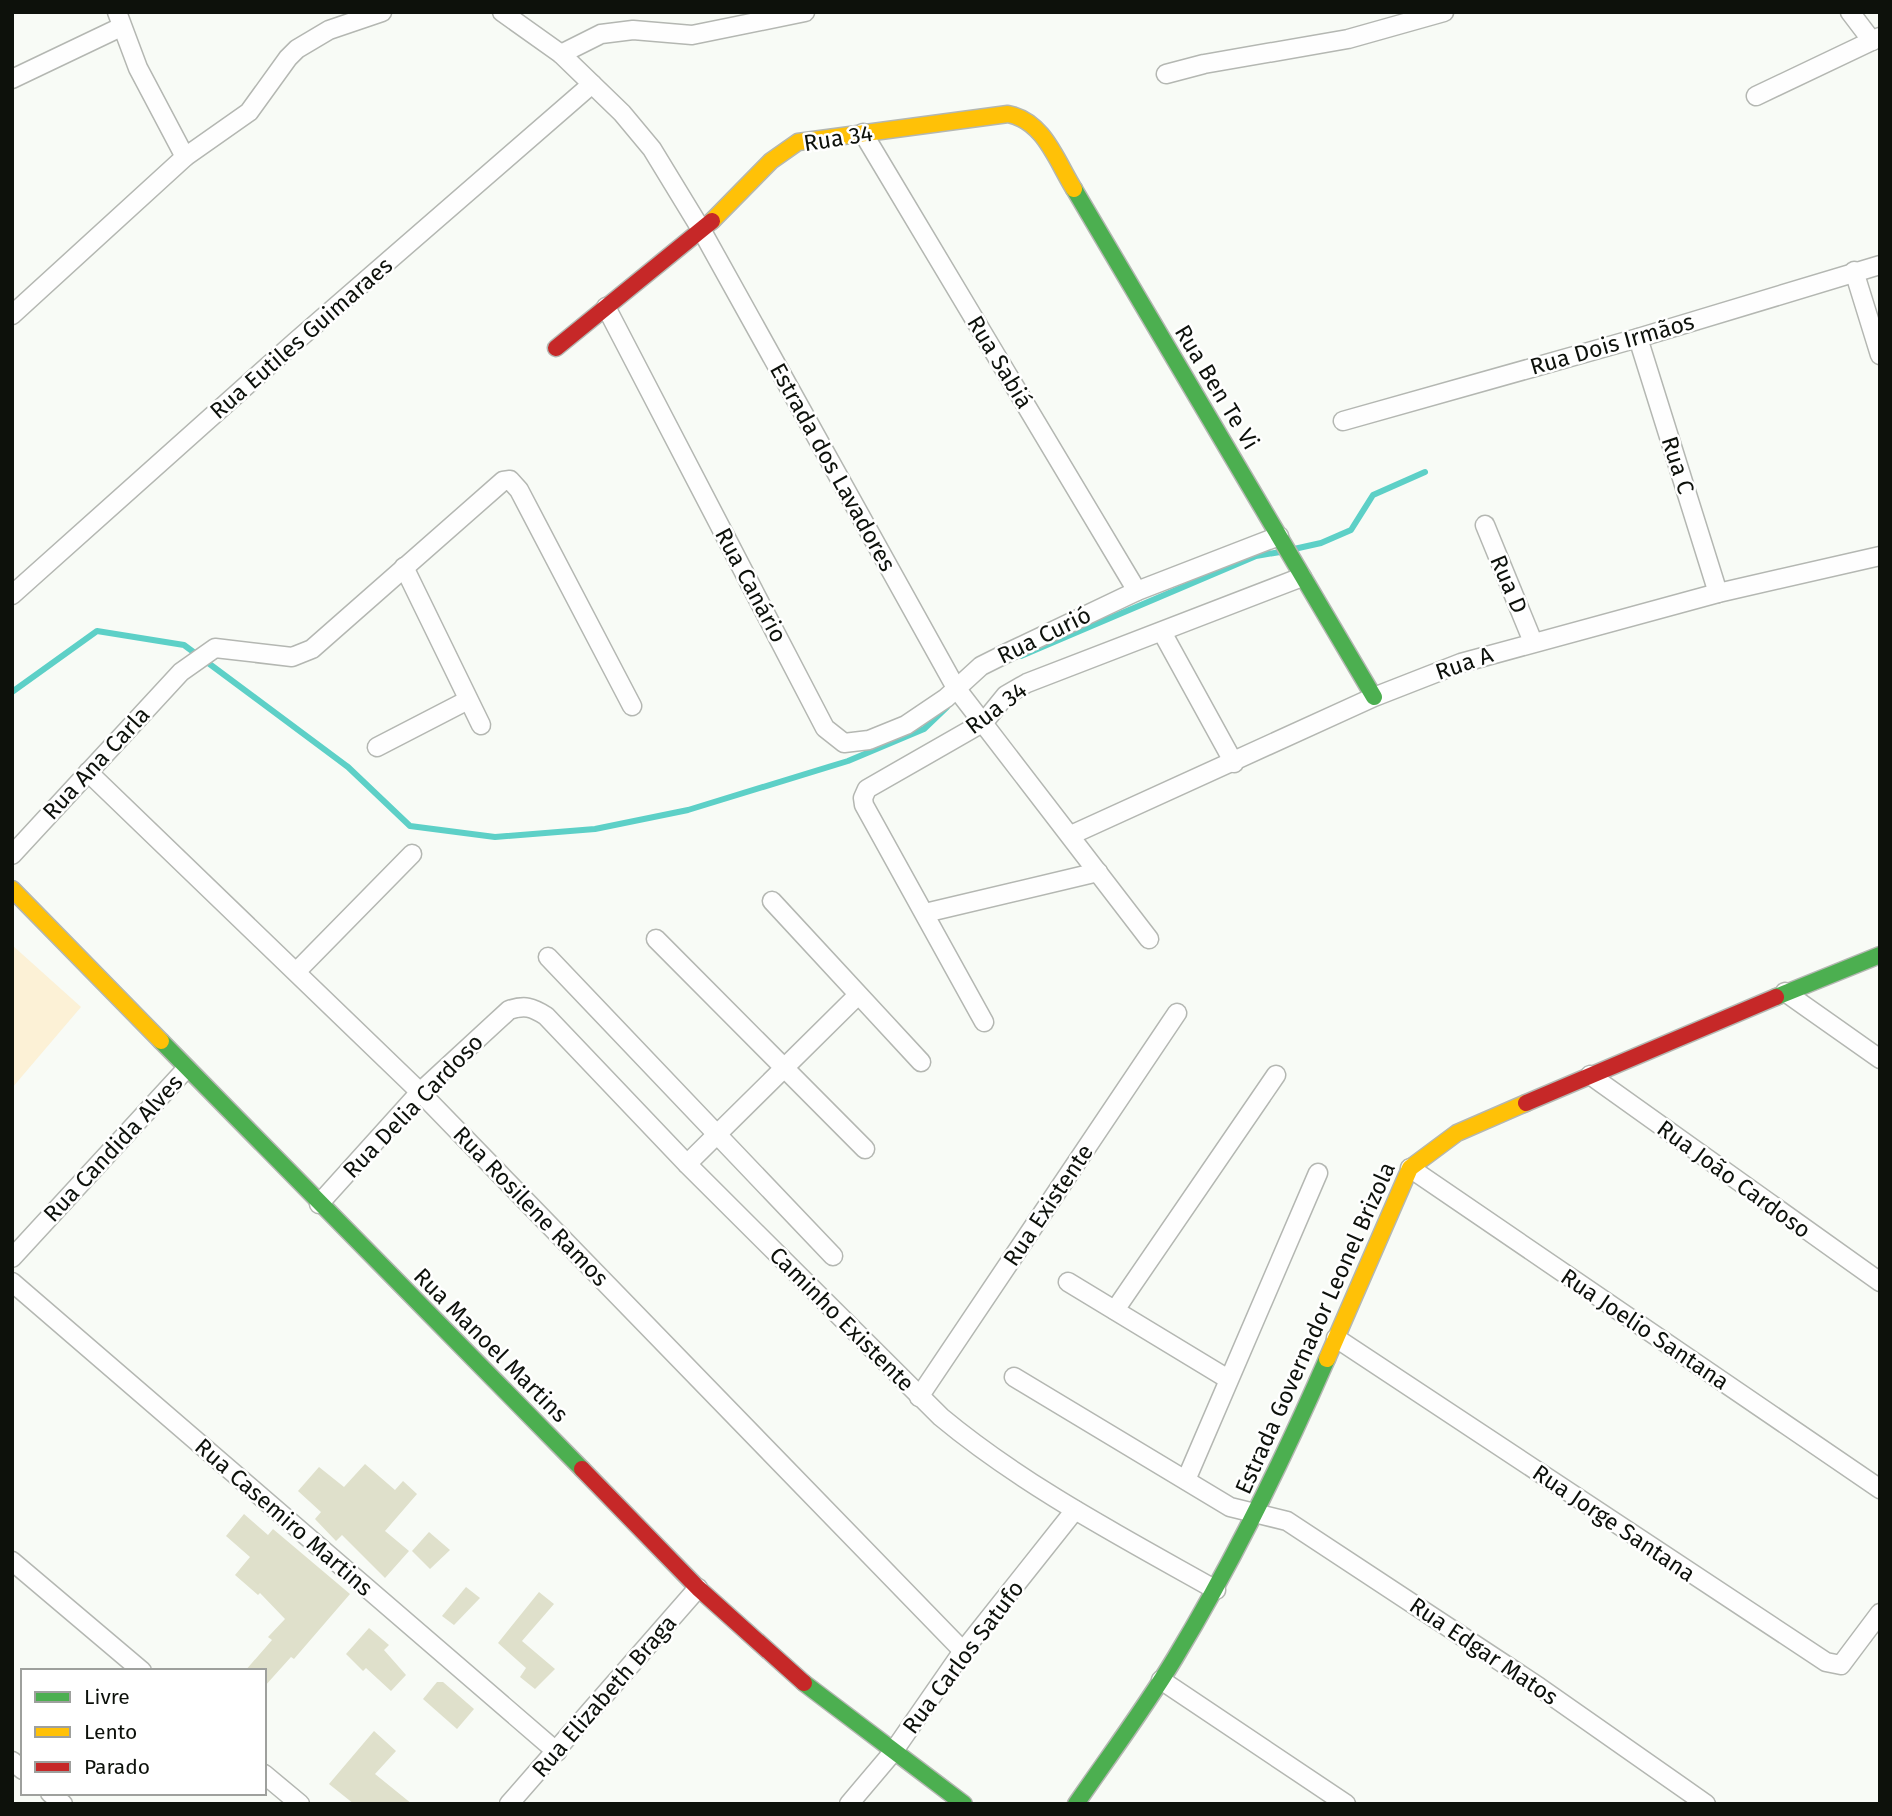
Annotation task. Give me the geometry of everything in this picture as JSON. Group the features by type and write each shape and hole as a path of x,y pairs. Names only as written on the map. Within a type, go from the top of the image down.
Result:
{"street":[{"path":"12,315 184,157 249,112 288,58 308,40 345,23 382,12"},
{"name":"Estrada dos Lavadores","path":"502,12 561,54 637,129 702,231 958,690 1149,939"},
{"path":"561,54 601,34 620,31 692,35 804,12"},
{"path":"1166,74 1204,64 1348,39 1444,12"},
{"path":"1756,96 1876,39 1850,12"},
{"path":"12,79 119,20 138,68 184,157"},
{"name":"Rua Eutiles Guimaraes","path":"12,595 295,342 592,85"},
{"name":"Rua 34","path":"702,231 785,150 810,139 1008,114"},
{"name":"Rua Ben Te Vi","path":"1008,114 1023,117 1037,127 1374,697"},
{"name":"Rua Sabiá","path":"863,133 1137,591"},
{"path":"556,348 702,231"},
{"name":"Rua Dois Irmãos","path":"1343,421 1638,338 1880,265"},
{"path":"1854,271 1880,355"},
{"name":"Rua Canário","path":"606,307 831,736 851,743 891,733 922,716 958,690"},
{"name":"Rua C","path":"1638,338 1718,593"},
{"name":"Rua Ana Carla","path":"12,855 181,672 215,648 292,657 304,653 487,493 510,480 519,490 632,706"},
{"name":"Rua D","path":"1485,525 1533,642"},
{"path":"1137,591 1281,540"},
{"name":"Rua A","path":"1071,835 1374,697 1461,663 1718,593 1880,556"},
{"path":"404,567 481,725"},
{"name":"Rua 34","path":"984,1022 864,805 864,794 1027,682 1162,632 1299,572"},
{"name":"Rua Curió","path":"958,690 986,663 1137,591"},
{"path":"1162,632 1234,763"},
{"path":"377,747 468,701"},
{"name":"Rua Rosilene Ramos","path":"88,772 297,971 420,1093 963,1651"},
{"path":"297,971 412,854"},
{"path":"925,913 1098,872"},
{"name":"Rua Manoel Martins","path":"12,889 698,1588 816,1693 964,1804"},
{"path":"772,901 921,1062"},
{"path":"656,939 865,1149"},
{"name":"Estrada Governador Leonel Brizola","path":"1076,1804 1161,1680 1216,1590 1282,1463 1410,1168 1422,1154 1449,1138 1590,1075 1785,992 1880,955"},
{"path":"548,957 719,1133 833,1256"},
{"path":"1785,992 1880,1059"},
{"path":"687,1164 858,995"},
{"name":"Caminho Existente","path":"509,1010 523,1005 546,1016 687,1164 919,1398 983,1450 1075,1510 1216,1590"},
{"name":"Rua Delia Cardoso","path":"319,1204 420,1093 509,1010"},
{"name":"Rua Existente","path":"919,1398 1177,1013"},
{"name":"Rua Candida Alves","path":"12,1258 186,1069"},
{"path":"1115,1310 1276,1074"},
{"name":"Rua João Cardoso","path":"1590,1075 1880,1282"},
{"name":"Rua Joelio Santana","path":"1410,1168 1880,1489"},
{"path":"1185,1480 1318,1173"},
{"name":"Rua Casemiro Martins","path":"12,1282 556,1752"},
{"path":"1068,1282 1228,1379"},
{"name":"Rua Jorge Santana","path":"1336,1338 1826,1662 1840,1665 1880,1613"},
{"name":"Rua Edgar Matos","path":"1014,1377 1230,1507 1287,1521 1539,1687 1706,1804"},
{"name":"Rua Carlos Satufo","path":"849,1804 893,1752 963,1651 1075,1510"},
{"path":"12,1561 140,1669"},
{"name":"Rua Elizabeth Braga","path":"509,1804 698,1588"},
{"path":"1161,1680 1346,1804"},
{"path":"266,1776 300,1804"}],"shaded area":[{"path":"12,945 81,1007 12,1088"}],"building":[{"path":"365,1464 395,1490 403,1481 417,1494 385,1531 409,1551 385,1578 342,1535 336,1541 315,1519 321,1512 298,1491 319,1467 344,1487"},
{"path":"244,1514 268,1535 273,1529 350,1594 294,1659 291,1657 266,1685 266,1669 247,1669 272,1640 268,1637 285,1619 260,1593 258,1595 235,1575 250,1557 226,1536"},
{"path":"429,1532 450,1550 430,1569 412,1551"},
{"path":"466,1587 480,1598 454,1625 442,1616"},
{"path":"539,1592 554,1604 522,1641 555,1669 535,1689 520,1677 526,1668 498,1643"},
{"path":"369,1628 389,1645 384,1650 406,1675 391,1691 366,1668 363,1671 346,1654"},
{"path":"437,1682 443,1682 474,1709 457,1729 423,1699"},
{"path":"374,1731 396,1751 375,1774 412,1804 354,1804 329,1784"}],"waterway":[{"path":"1294,549 1321,543 1351,530 1373,495 1425,472"},
{"path":"1021,656 1256,556 1280,552"},
{"path":"12,692 97,631 184,645 348,767 410,826 495,837 595,829 688,810 848,761 924,729 947,707"}],"traffic: fast":[{"path":"1074,189 1374,697"},
{"path":"1776,997 1880,955"},
{"path":"161,1041 582,1469"},
{"path":"1076,1804 1152,1695 1217,1585 1256,1511 1327,1359"},
{"path":"804,1683 964,1804"}],"traffic: slow":[{"path":"712,221 771,161 798,142 1008,114 1020,118 1040,133 1074,189"},
{"path":"12,889 161,1041"},
{"path":"1327,1359 1410,1168 1457,1133 1526,1103"}],"traffic: jam":[{"path":"556,348 712,221"},
{"path":"1526,1103 1776,997"},
{"path":"582,1469 698,1588 804,1683"}]}
